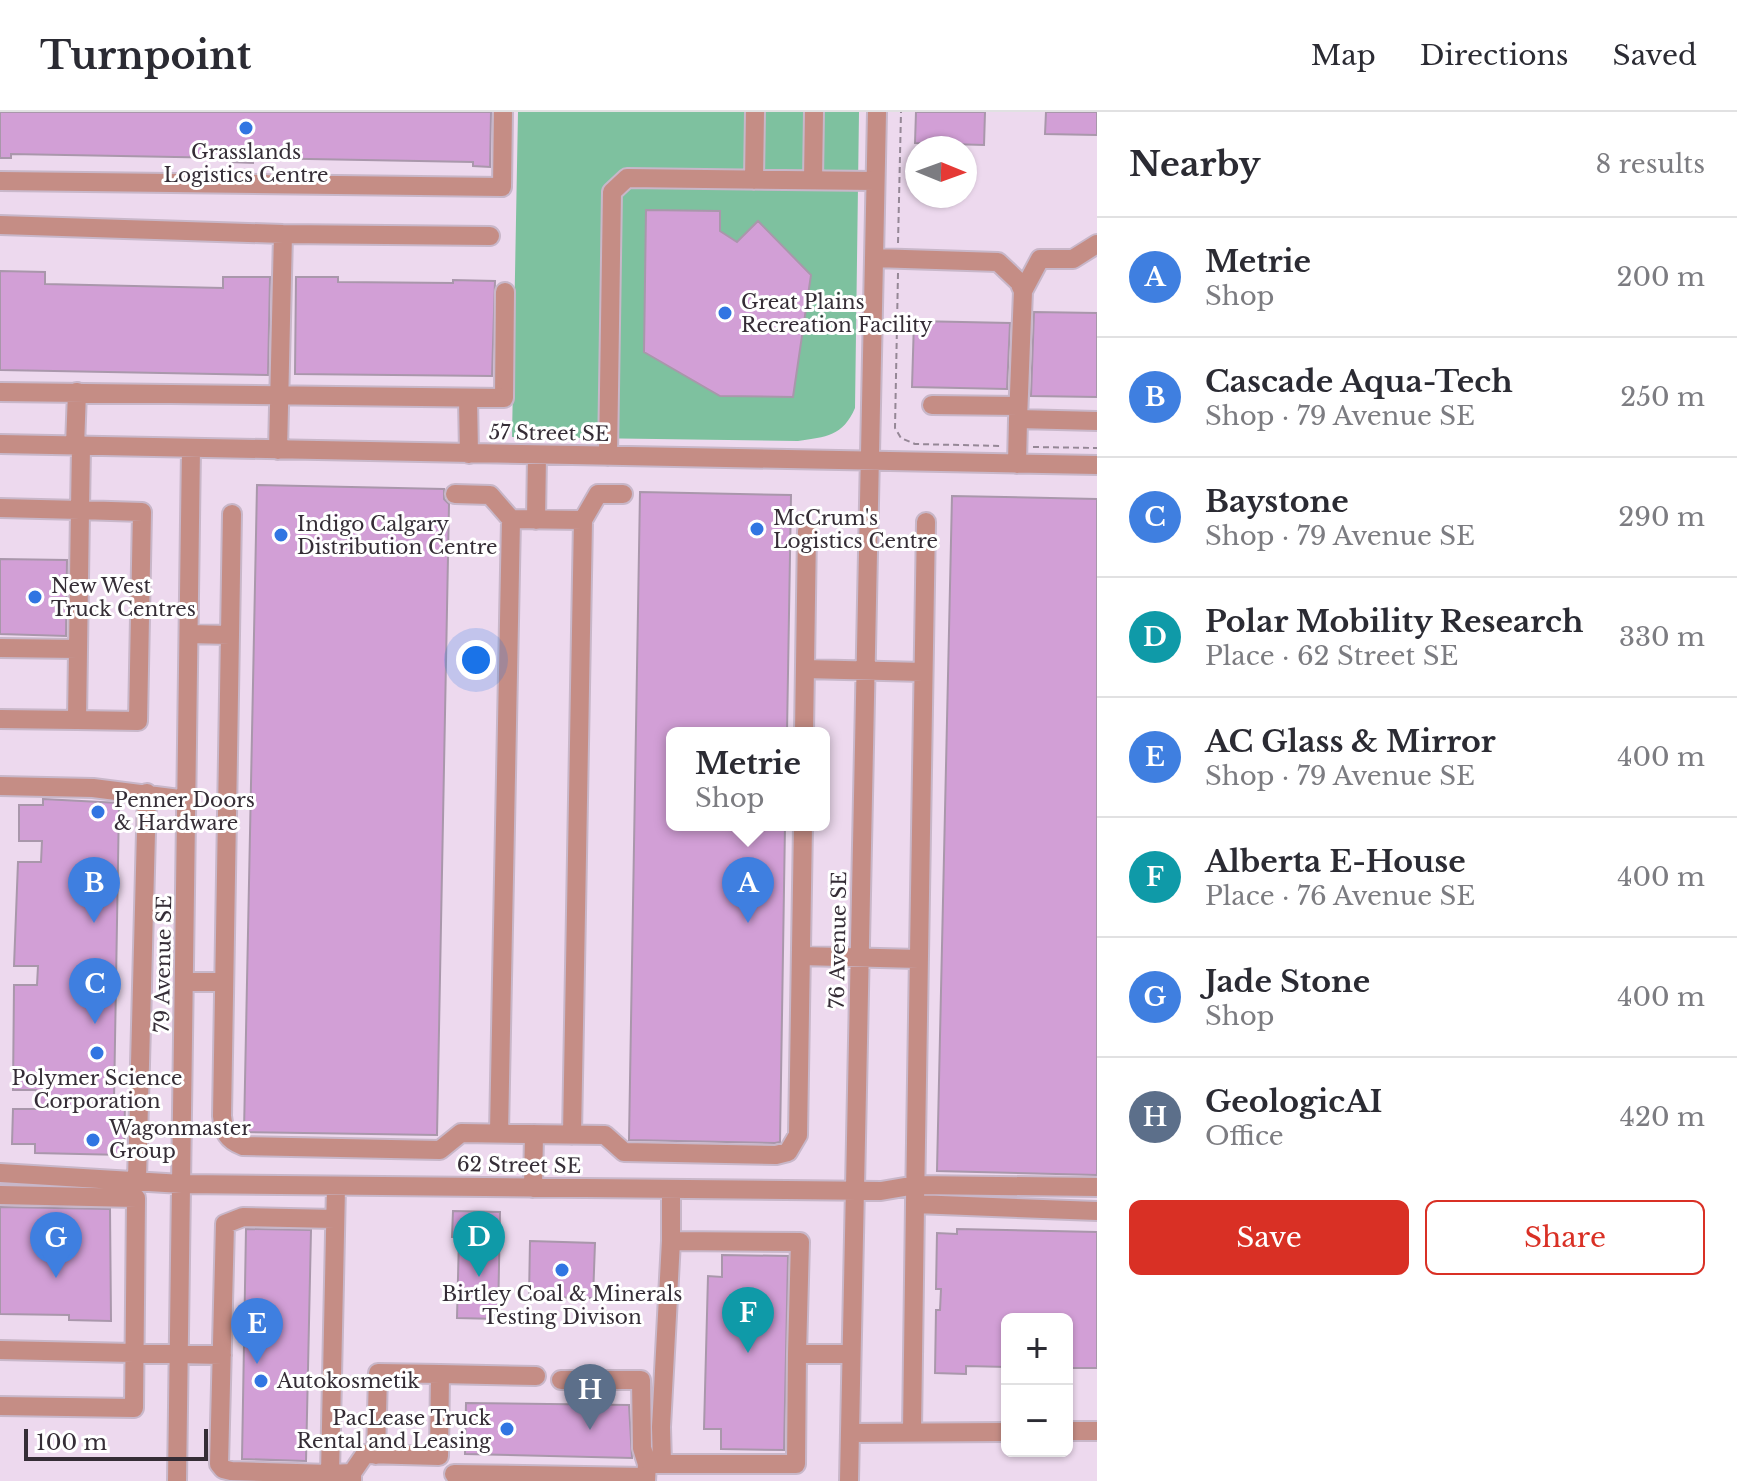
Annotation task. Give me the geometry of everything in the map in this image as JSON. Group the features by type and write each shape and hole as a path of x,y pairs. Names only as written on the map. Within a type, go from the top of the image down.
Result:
{"street":[{"path":"0,181 502,187 503,112"},
{"path":"754,180 755,112"},
{"path":"813,180 814,112"},
{"name":"76 Avenue SE","path":"849,1481 877,112"},
{"path":"608,456 612,192 627,178 875,181"},
{"path":"0,225 283,234 490,236"},
{"path":"278,450 283,234"},
{"path":"1017,455 1023,291 1040,259 1073,259 1097,244"},
{"path":"874,258 998,262 1019,282 1023,291"},
{"path":"0,392 504,398 505,292"},
{"path":"77,392 80,510 77,720"},
{"path":"468,398 469,454"},
{"path":"932,405 1097,421"},
{"name":"57 Street SE","path":"0,444 870,462 1017,455 1097,465"},
{"name":"79 Avenue SE","path":"177,1481 191,448"},
{"path":"536,520 537,455"},
{"path":"455,494 490,495 511,519 499,1133"},
{"path":"572,1135 583,520 598,494 623,494"},
{"path":"0,508 142,512 138,721 0,719"},
{"path":"232,514 222,1116 223,1132 231,1142 243,1146 440,1150 461,1133 499,1133 605,1135 624,1152 776,1155 788,1152 798,1135 803,831"},
{"path":"511,519 583,520"},
{"path":"912,1432 926,522"},
{"path":"804,727 807,531"},
{"path":"189,634 230,635"},
{"path":"0,648 78,649"},
{"path":"805,669 923,672"},
{"path":"0,786 93,788 187,800"},
{"path":"137,1180 147,793"},
{"path":"801,956 919,959"},
{"path":"184,982 224,982"},
{"path":"533,1188 534,1134"},
{"name":"62 Street SE","path":"0,1173 182,1184 336,1186 881,1191 916,1185 1097,1187"},
{"path":"330,1474 336,1186"},
{"path":"650,1471 661,1427 671,1189"},
{"path":"0,1195 136,1198 134,1408 0,1406"},
{"path":"915,1204 1097,1211"},
{"path":"335,1219 243,1217 225,1224 219,1464 223,1469 352,1477 365,1454 439,1456 440,1374"},
{"path":"454,1474 498,1478 796,1464 800,1242 671,1241"},
{"path":"0,1350 222,1355"},
{"path":"797,1354 851,1354"},
{"path":"376,1455 378,1373 536,1376"},
{"path":"561,1380 641,1380 642,1448 650,1471"},
{"path":"1073,1431 1097,1431"},
{"path":"850,1433 1001,1432"}],"path":[{"path":"901,112 895,428 901,438 915,444 1017,455 1097,448"}],"green space":[{"path":"518,112 859,112 855,408 845,424 832,434 798,441 512,437"}],"building":[{"name":"Grasslands Logistics Centre","path":"0,112 491,112 490,167 473,166 473,162 253,158 253,163 230,162 230,158 11,154 11,158 0,158"},
{"path":"916,112 985,112 984,145 977,145 977,136 915,136"},
{"path":"1046,112 1097,112 1097,135 1045,134"},
{"name":"Great Plains Recreation Facility","path":"646,210 720,211 720,231 737,242 758,221 811,275 793,397 720,396 644,352"},
{"path":"0,271 45,272 45,284 223,288 223,277 270,277 268,375 0,370"},
{"path":"296,277 338,277 338,282 495,281 492,376 295,374"},
{"path":"1034,312 1097,313 1097,397 1031,396"},
{"path":"914,321 1010,323 1007,389 912,387"},
{"path":"257,485 444,489 444,499 449,504 437,1135 244,1132"},
{"path":"640,492 791,495 787,727 666,727 666,831 785,831 780,1142 629,1140"},
{"path":"952,496 1097,499 1097,1175 937,1171"},
{"name":"New West Truck Centres","path":"0,559 67,560 66,636 0,634"},
{"path":"43,799 119,803 114,1101 125,1101 124,1155 35,1153 35,1144 12,1144 13,1109 36,1109 36,1090 13,1090 14,985 37,985 38,966 14,966 18,862 41,862 42,841 19,841 19,805 43,805"},
{"path":"0,1207 110,1209 111,1321 69,1320 69,1315 0,1314"},
{"path":"453,1211 500,1212 498,1319 457,1318 459,1237 452,1237"},
{"path":"246,1229 311,1230 306,1461 242,1459"},
{"path":"957,1229 1097,1232 1097,1368 1073,1368 1073,1313 1001,1313 1001,1367 966,1366 966,1374 935,1373 936,1310 940,1310 941,1289 936,1289 937,1233 957,1234"},
{"name":"Birtley Coal & Minerals Testing Divison","path":"530,1241 595,1243 593,1298 529,1297"},
{"path":"722,1255 788,1256 784,1450 721,1449 721,1429 704,1429 708,1276 722,1277"},
{"path":"466,1403 629,1405 632,1458 465,1454"}],"place":[{"name":"Grasslands Logistics Centre","path":"246,128"},
{"name":"Great Plains Recreation Facility","path":"725,313"},
{"name":"McCrum's Logistics Centre","path":"757,529"},
{"name":"Indigo Calgary Distribution Centre","path":"281,535"},
{"name":"New West Truck Centres","path":"35,597"},
{"name":"Penner Doors & Hardware","path":"98,812"},
{"name":"Cascade Aqua-Tech","path":"94,923"},
{"name":"Metrie","path":"748,923"},
{"name":"Baystone","path":"95,1024"},
{"name":"Polymer Science Corporation","path":"97,1053"},
{"name":"Wagonmaster Group","path":"93,1140"},
{"name":"Birtley Coal & Minerals Testing Divison","path":"562,1270"},
{"name":"Polar Mobility Research","path":"479,1277"},
{"name":"Jade Stone","path":"56,1278"},
{"name":"Alberta E-House","path":"748,1353"},
{"name":"AC Glass & Mirror","path":"257,1364"},
{"name":"Autokosmetik","path":"261,1381"},
{"name":"PacLease Truck Rental and Leasing","path":"507,1429"},
{"name":"GeologicAI","path":"590,1430"}]}
